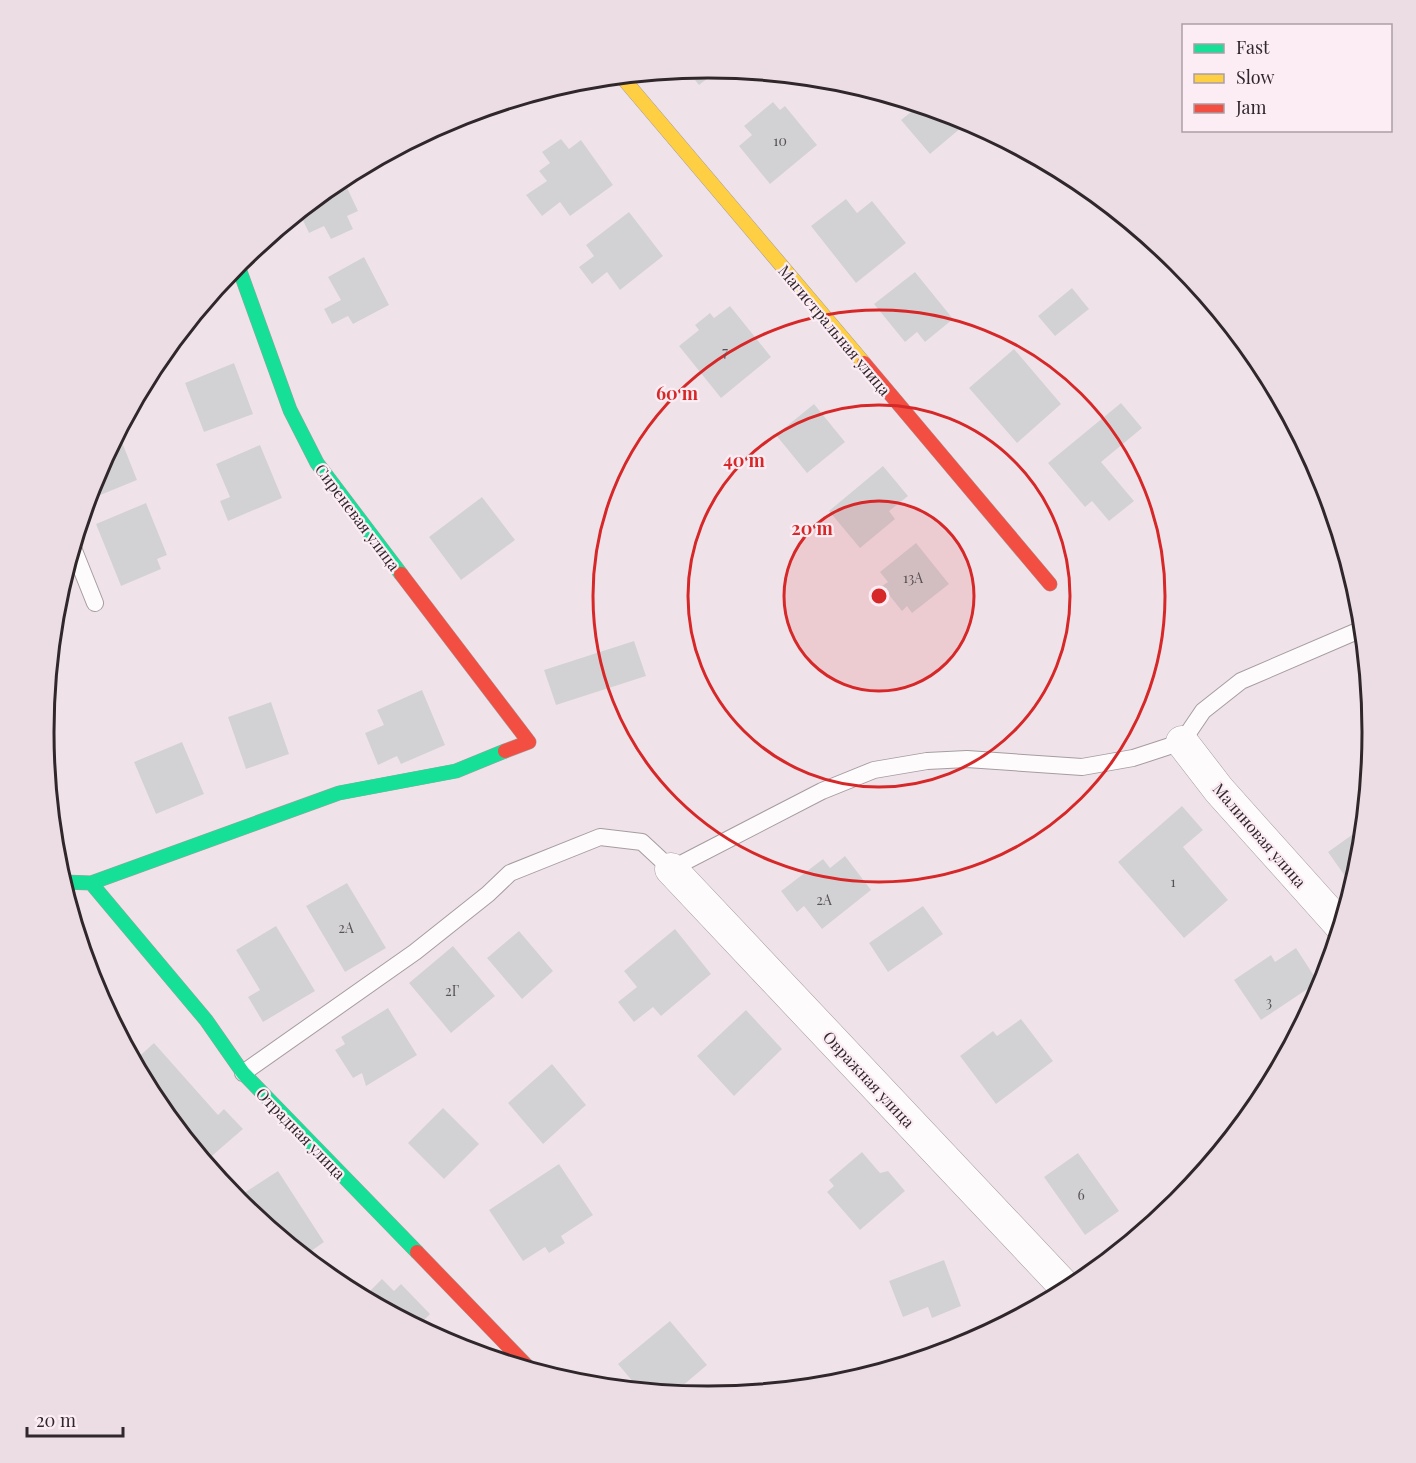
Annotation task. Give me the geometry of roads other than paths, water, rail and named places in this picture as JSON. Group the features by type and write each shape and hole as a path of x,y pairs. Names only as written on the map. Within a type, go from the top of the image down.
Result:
{"street":[{"name":"Магистральная улица","path":"627,83 1050,584"},
{"name":"Сиреневая улица","path":"91,883 339,793 456,771 529,742 317,463 290,410 241,274"},
{"name":"Малиновая улица","path":"1182,742 1219,790 1334,919"},
{"name":"Овражная улица","path":"671,869 1060,1282"},
{"path":"72,882 91,883"},
{"name":"Отрадная улица","path":"91,883 206,1020 243,1073 518,1357"}],"lane":[{"path":"77,559 94,603"},
{"path":"243,1073 415,952 488,894 510,873 600,837 642,842 671,869 822,791 874,770 927,761 967,759 1082,767 1133,758 1182,742 1203,711 1241,681 1354,633"}]}
